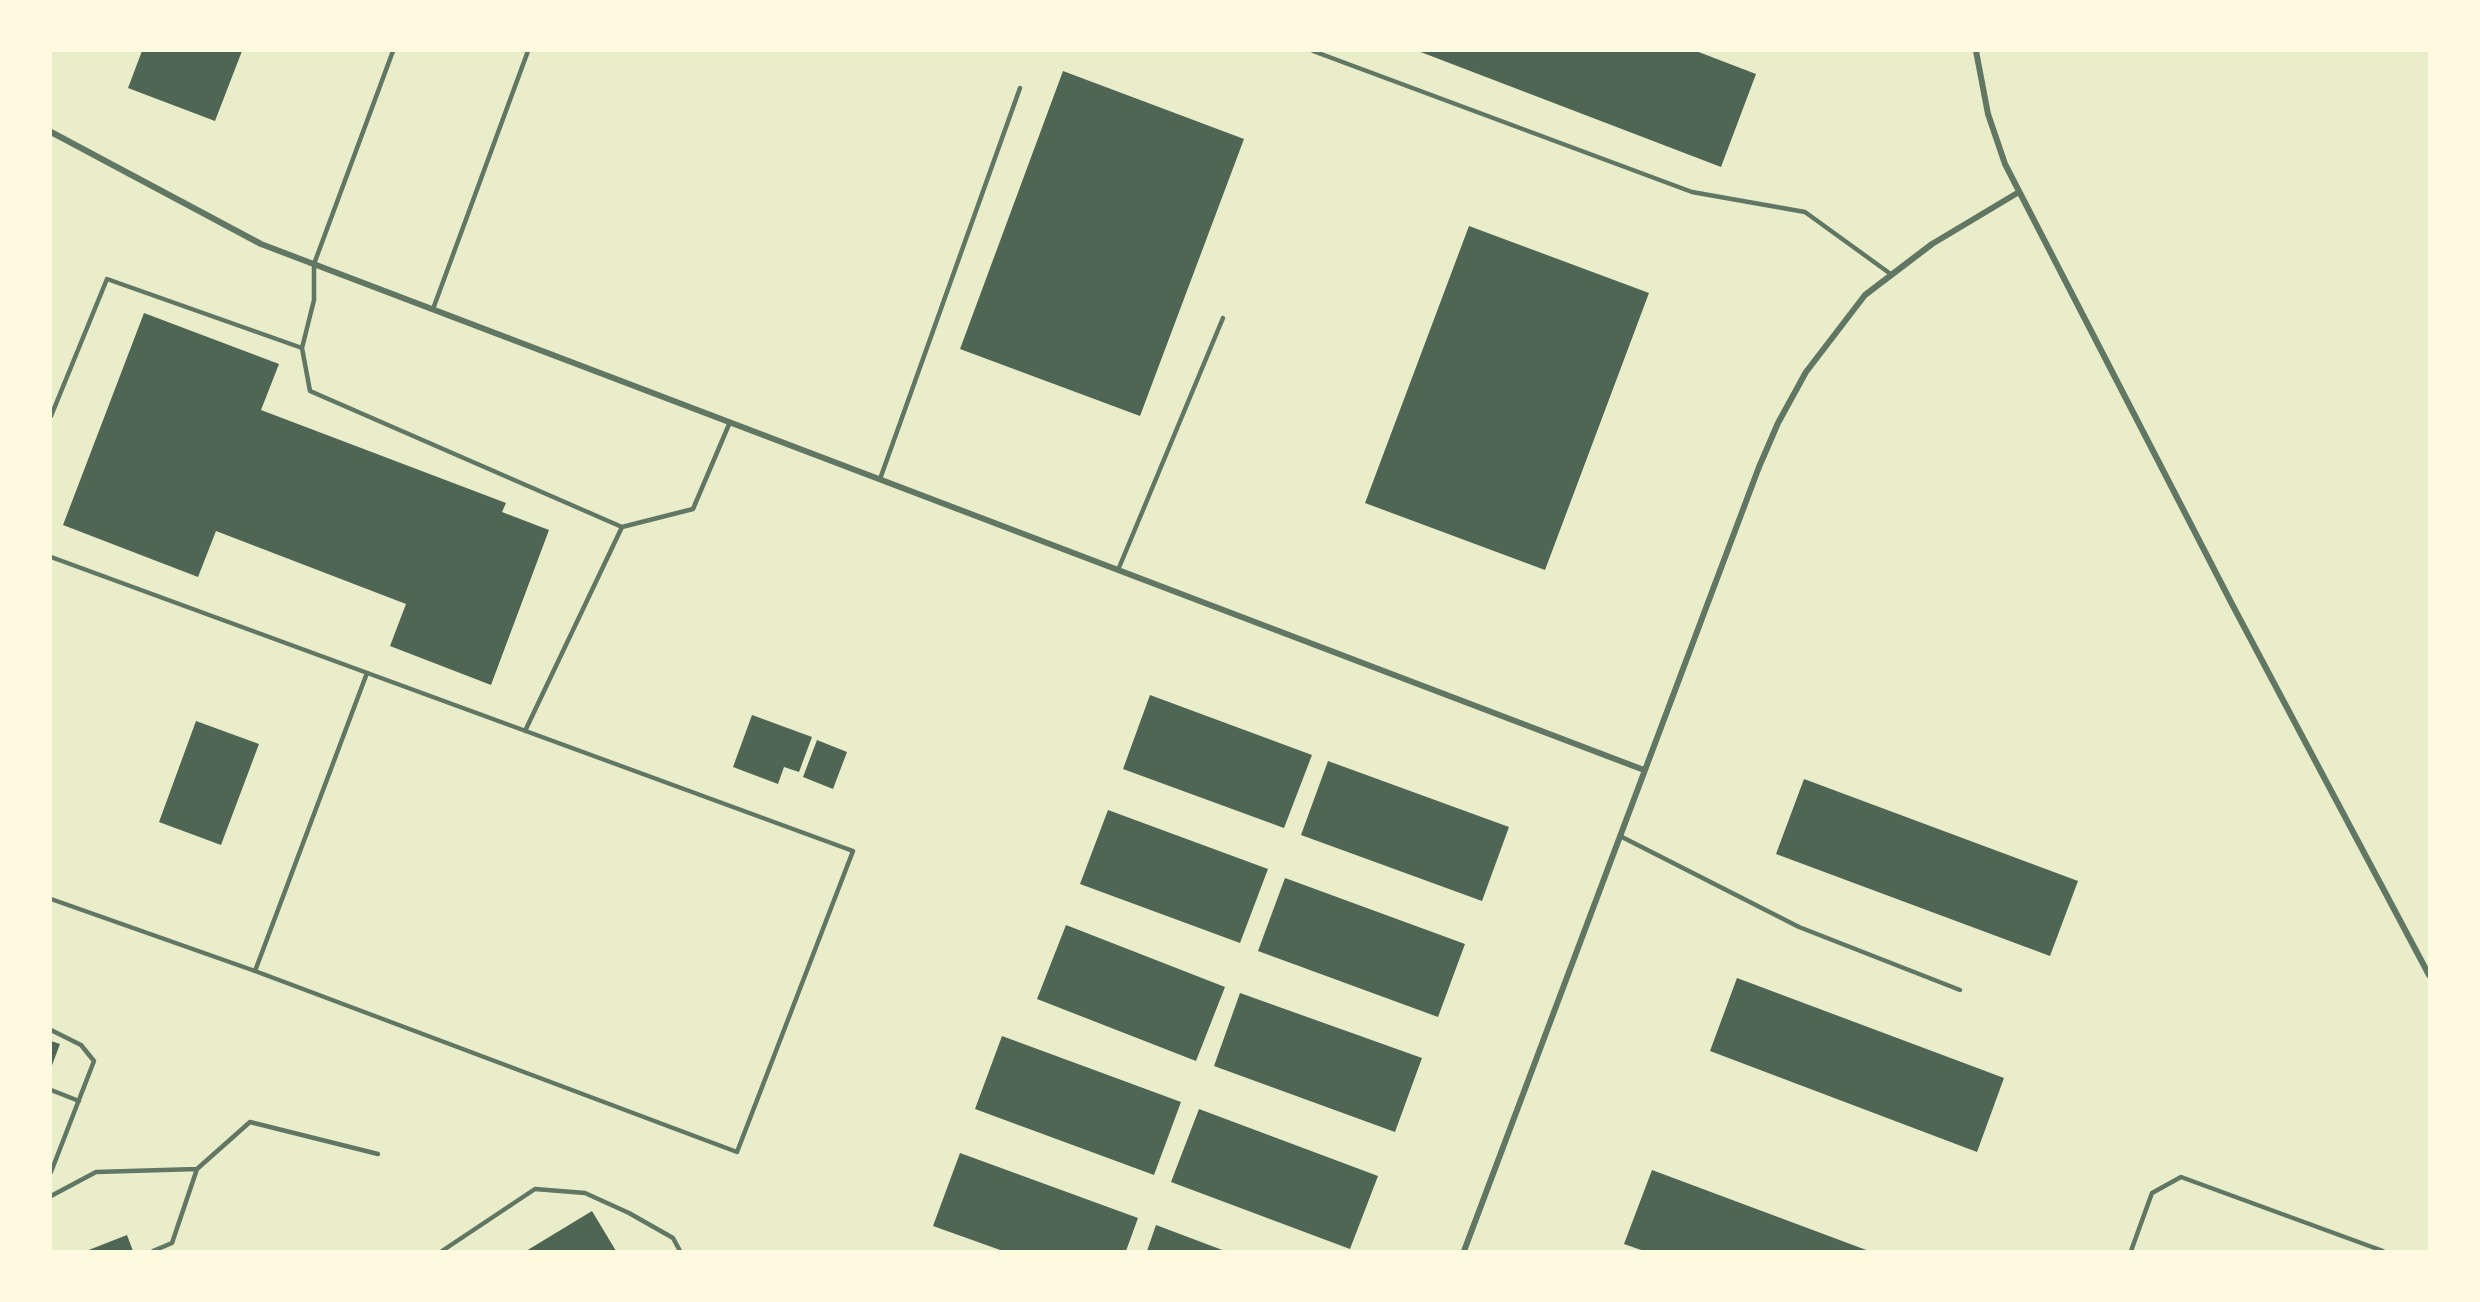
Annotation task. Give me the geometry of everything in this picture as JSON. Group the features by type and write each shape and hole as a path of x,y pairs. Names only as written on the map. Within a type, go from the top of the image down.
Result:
{"street":[{"path":"1976,51 1988,114 2005,165 2233,606 2429,975"},
{"path":"51,132 261,244 1644,770"},
{"path":"1464,1251 1644,770 1759,467 1778,423 1806,372 1865,295 1932,244 2019,192"}],"lane":[{"path":"393,51 314,264 314,300 302,348 310,391 622,527 693,509 730,422"},
{"path":"433,309 528,51"},
{"path":"1313,51 1692,192 1805,212 1892,275"},
{"path":"880,479 1020,88"},
{"path":"51,416 107,279 302,348"},
{"path":"1118,570 1223,318"},
{"path":"525,731 622,527"},
{"path":"51,557 853,851 738,1152 255,971 51,899"},
{"path":"255,971 367,673"},
{"path":"1620,836 1799,927 1960,990"},
{"path":"51,1030 81,1045 94,1061 51,1172"},
{"path":"51,1090 79,1101"},
{"path":"153,1251 172,1243 197,1169 250,1122 378,1154"},
{"path":"51,1196 96,1172 197,1169"},
{"path":"2131,1251 2152,1193 2181,1177 2384,1251"},
{"path":"442,1251 535,1190 585,1193 629,1213 673,1238 680,1251"}],"building":[{"path":"142,51 242,51 215,121 128,88"},
{"path":"1418,51 1696,51 1756,74 1721,167"},
{"path":"1063,71 1244,139 1140,416 960,349"},
{"path":"1469,226 1649,293 1545,570 1365,503"},
{"path":"144,313 279,364 261,410 506,503 502,512 549,530 491,685 390,646 406,604 216,531 198,577 63,525"},
{"path":"1150,695 1312,755 1284,828 1123,769"},
{"path":"752,715 812,737 799,772 784,767 778,784 733,767"},
{"path":"196,721 259,744 221,845 159,822"},
{"path":"817,740 847,752 833,789 803,777"},
{"path":"1328,761 1509,827 1482,901 1301,835"},
{"path":"1804,779 2078,881 2050,956 1776,854"},
{"path":"1108,810 1268,869 1240,943 1080,884"},
{"path":"1285,878 1465,944 1438,1017 1258,951"},
{"path":"1066,925 1225,987 1196,1061 1037,999"},
{"path":"1737,978 2004,1078 1977,1152 1710,1051"},
{"path":"1240,993 1422,1058 1395,1132 1214,1066"},
{"path":"1002,1036 1181,1102 1154,1175 975,1109"},
{"path":"51,1041 60,1044 51,1068"},
{"path":"1199,1109 1378,1176 1350,1249 1171,1182"},
{"path":"960,1153 1138,1218 1126,1251 1003,1251 933,1226"},
{"path":"1652,1170 1869,1251 1644,1251 1624,1244"},
{"path":"592,1211 616,1251 526,1251"},
{"path":"1156,1225 1225,1251 1147,1251"},
{"path":"127,1235 133,1251 86,1251"}]}
